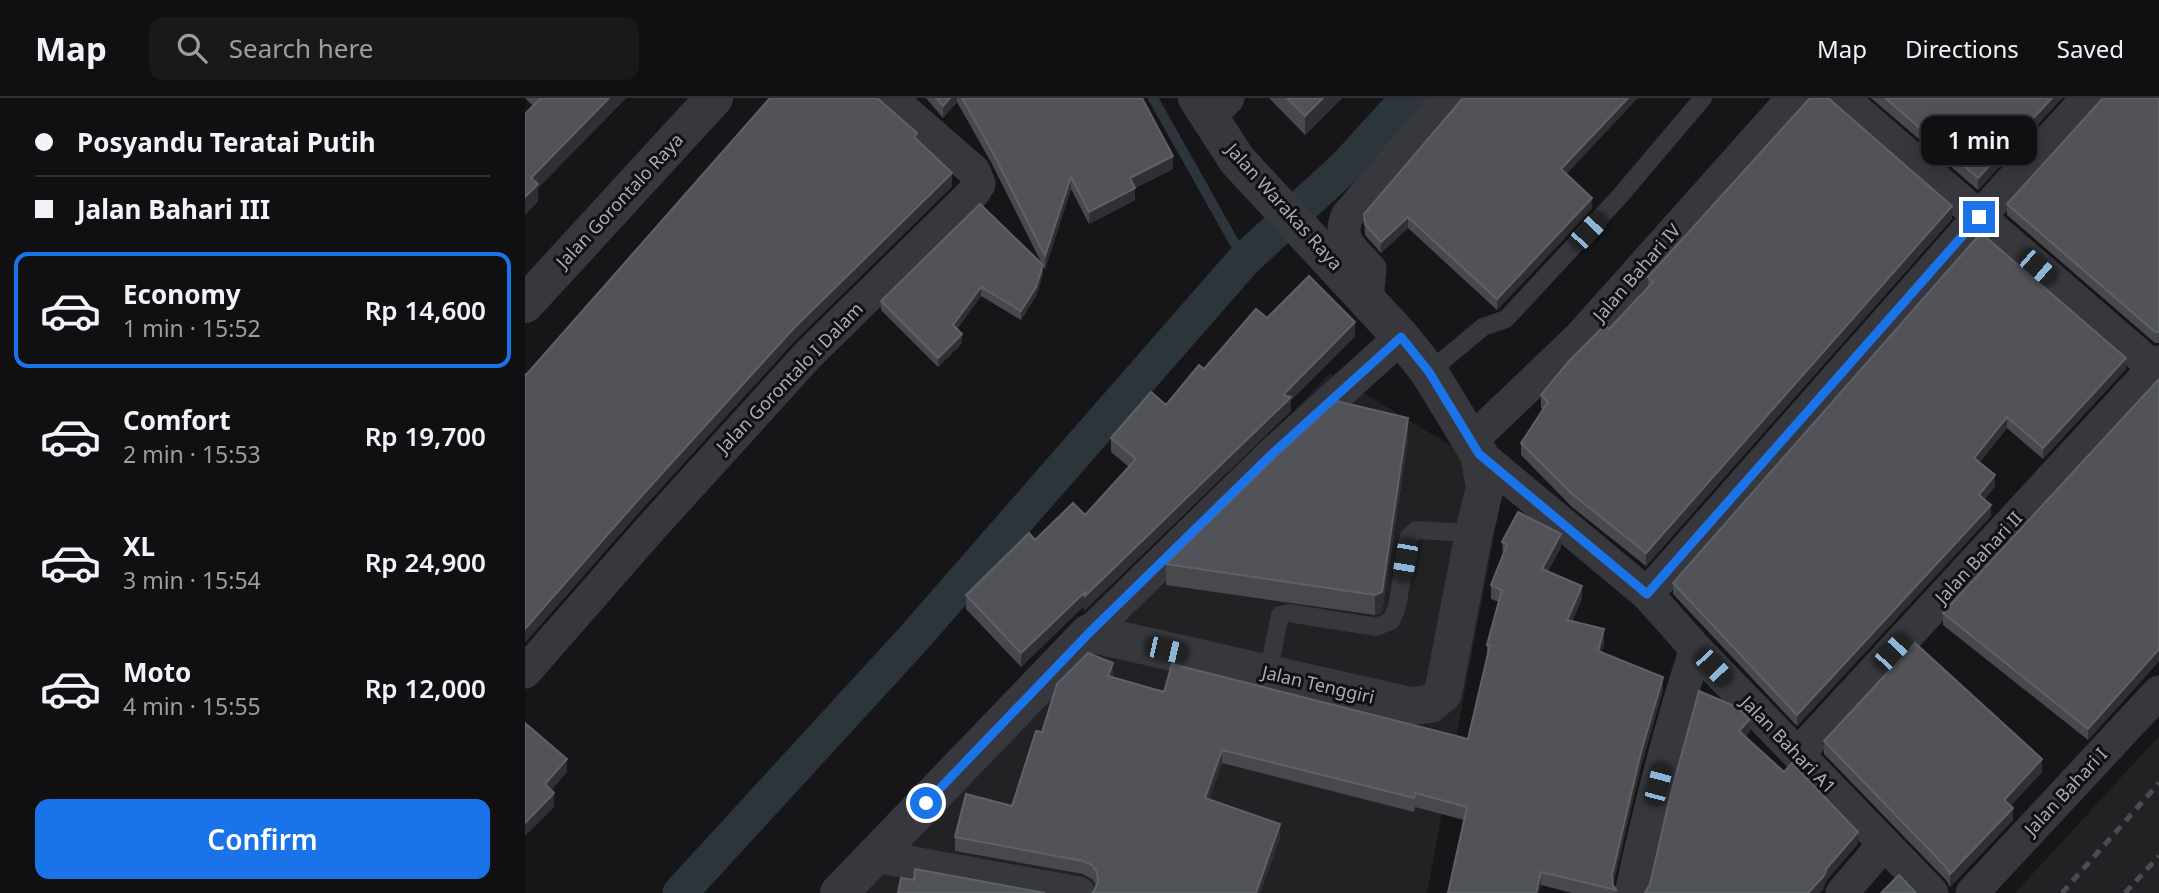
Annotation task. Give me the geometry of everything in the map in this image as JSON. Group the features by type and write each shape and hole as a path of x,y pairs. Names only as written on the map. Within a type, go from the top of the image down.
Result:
{"street":[{"name":"Jalan Gorontalo Raya","path":"525,304 714,98"},
{"name":"Jalan Gorontalo I Dalam","path":"525,672 651,528 809,355 974,192 979,184 974,171 890,98"},
{"path":"1358,290 1370,268 1343,237 1342,227 1347,216 1448,98"},
{"name":"Jalan Bahari IV","path":"1475,447 1580,337 1793,98"},
{"path":"1842,98 2157,367"},
{"path":"1647,594 1979,217 2088,98"},
{"name":"Jalan Warakas Raya","path":"1211,105 1237,160 1358,290"},
{"name":"Jalan Tenggiri","path":"1089,633 1410,706 1430,704 1443,693 1473,533 1485,486 1475,447 1429,372 1358,290"},
{"path":"839,893 1089,633 1272,454 1401,337"},
{"name":"Jalan Bahari II","path":"1798,754 2157,367"},
{"name":"Jalan Bahari A1","path":"1475,447 1647,594 1696,649 1932,893"},
{"path":"1631,893 1644,832 1696,649"},
{"name":"Jalan Bahari I","path":"1972,893 2159,692"},
{"path":"1842,893 1884,844"},
{"path":"875,856 1079,893"}],"lane":[{"path":"1429,372 1483,327 1506,319 1621,196 1703,98"},
{"path":"1268,674 1280,615 1289,612 1376,627 1391,621 1397,607 1409,536 1416,530 1473,533"}],"shaded area":[{"path":"1330,373 1505,478 1427,893 831,893 1108,608"},
{"path":"2159,736 2159,893 2015,893"}],"building":[{"path":"541,98 609,98 531,178 538,184 525,197 525,114"},
{"path":"770,98 877,98 917,133 914,137 952,173 794,328 525,629 525,374"},
{"path":"936,98 950,98 943,106"},
{"path":"962,98 1142,98 1173,156 1130,178 1135,188 1089,212 1071,177 1045,256"},
{"path":"1287,98 1323,98 1305,116"},
{"path":"1463,98 1628,98 1561,169 1592,198 1497,299 1408,217 1381,242 1365,224 1364,214"},
{"path":"1810,98 1828,98 1952,206 1646,553 1572,494 1521,443 1548,402 1541,395 1569,361 1605,325 1609,329 1653,282 1648,277"},
{"path":"1885,98 2052,98 1978,178"},
{"path":"2103,98 2159,98 2159,332 2155,332 2007,204"},
{"path":"980,204 1043,265 1036,287 1021,311 981,287 953,325 962,334 938,358 881,301"},
{"path":"1981,233 2126,358 2043,448 2007,417 1974,458 1995,475 1979,495 1991,505 1797,715 1673,583"},
{"path":"1309,276 1355,322 1283,395 1291,397 1084,597 1086,591 1021,653 966,595 1029,533 1035,540 1073,503 1085,515 1136,459 1111,438 1151,392 1166,405 1199,365 1204,369 1256,309 1267,318"},
{"path":"2159,379 2159,649 2088,729 1943,613"},
{"path":"1336,401 1408,418 1382,592 1375,595 1166,564 1285,448"},
{"path":"1518,512 1561,534 1542,569 1582,586 1567,620 1604,629 1598,651 1663,677 1641,752 1612,875 1616,890 1541,872 1536,893 1448,893 1467,807 1415,793 1414,798 1222,750 1205,798 1280,824 1256,893 1092,893 1098,882 1097,872 1092,865 1083,861 955,837 966,794 1012,806 1036,731 1042,732 1057,684 1088,653 1113,663 1108,676 1164,692 1172,664 1468,739 1490,645 1487,645 1502,590 1491,585 1507,545 1502,542"},
{"path":"1915,643 2042,759 2004,800 2013,808 1950,874 1824,741"},
{"path":"1699,691 1737,707 1750,719 1739,731 1784,772 1792,763 1858,832 1808,893 1645,893 1650,884"},
{"path":"525,723 567,759 545,784 554,793 525,823"},
{"path":"915,869 1045,893 898,893 901,878 914,880"},
{"path":"1899,875 1916,893 1881,893"}],"waterway":[{"path":"1153,98 1244,260"},
{"path":"680,893 912,640 1244,260 1347,165 1408,98"}],"railway":[{"path":"2062,893 2159,783"},
{"path":"2125,893 2159,856"}],"route":[{"path":"926,803 1089,633 1272,454 1401,337 1429,372 1479,454 1647,594 1979,217"}]}
